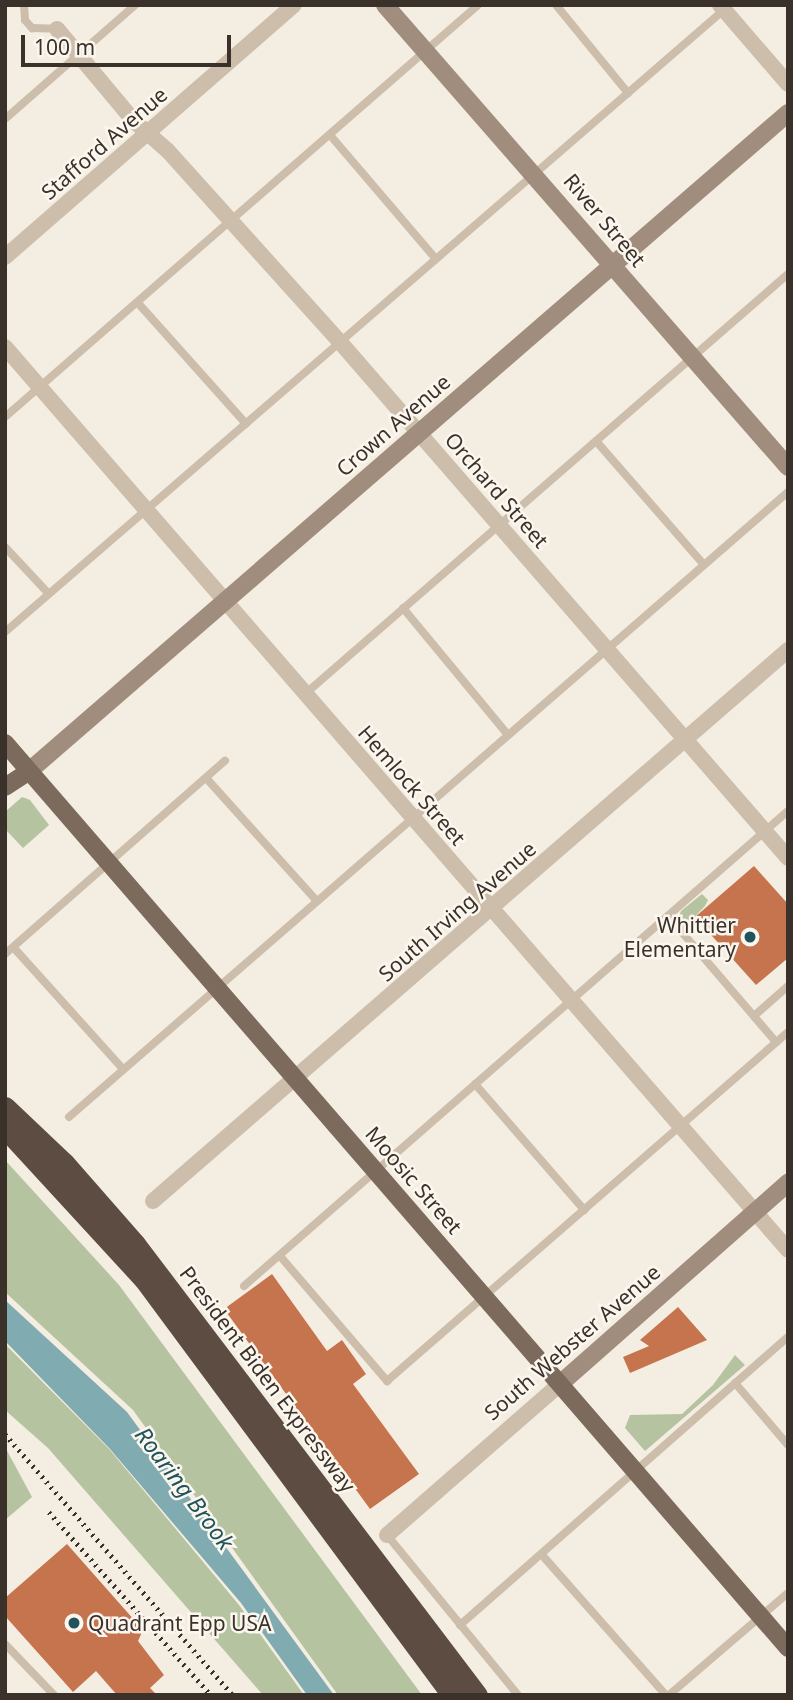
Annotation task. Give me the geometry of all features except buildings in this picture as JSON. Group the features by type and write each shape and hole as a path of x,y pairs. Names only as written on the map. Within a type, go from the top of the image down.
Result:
{"highway":[{"name":"President Biden Expressway","path":"5,1107 64,1163 135,1244 477,1695"},
{"name":"President Biden Expressway","path":"5,1128 144,1279 452,1695"}],"main road":[{"name":"River Street","path":"385,5 424,52 536,173 788,467"},
{"name":"Crown Avenue","path":"28,772 788,113"},
{"name":"Moosic Street","path":"5,743 788,1648"},
{"path":"5,787 28,772"},
{"name":"South Webster Avenue","path":"561,1383 788,1184"}],"street":[{"name":"Stafford Avenue","path":"5,257 294,5"},
{"path":"724,7 788,84"},
{"name":"Orchard Street","path":"57,29 340,342 788,858"},
{"name":"Hemlock Street","path":"5,347 788,1250"},
{"name":"South Irving Avenue","path":"153,1201 297,1079 788,650"},
{"name":"South Webster Avenue","path":"387,1535 561,1383"}],"lane":[{"path":"24,5 25,20 32,28 57,29"},
{"path":"5,118 135,5"},
{"path":"5,417 478,5"},
{"path":"556,5 628,93"},
{"path":"5,632 147,512 724,7"},
{"path":"330,135 436,259"},
{"path":"305,694 787,275"},
{"path":"138,303 246,424"},
{"path":"596,441 704,565"},
{"path":"69,1117 788,492"},
{"path":"5,547 48,594"},
{"path":"403,608 508,735"},
{"path":"5,954 225,761"},
{"path":"207,779 316,900"},
{"path":"244,1286 788,811"},
{"path":"668,916 776,1042"},
{"path":"14,948 123,1069"},
{"path":"754,1016 788,986"},
{"path":"280,1256 387,1381 788,1032"},
{"path":"475,1084 584,1210"},
{"path":"460,1625 788,1337"},
{"path":"735,1384 788,1445"},
{"path":"387,1535 518,1695"},
{"path":"542,1555 668,1695 788,1593"},
{"path":"5,1644 54,1695"}],"green space":[{"path":"22,797 30,800 49,825 23,848 5,829 5,812"},
{"path":"702,894 708,900 705,906 683,929 678,919 681,911"},
{"path":"5,1160 119,1285 422,1695 338,1695 133,1410 5,1292"},
{"path":"5,1344 110,1450 239,1605 304,1695 263,1695 48,1448 5,1410"},
{"path":"735,1355 745,1365 645,1451 625,1428 630,1415 682,1414 713,1385"},
{"path":"5,1447 32,1497 5,1520"}],"water":[{"path":"5,1300 127,1412 334,1695 307,1695 241,1603 110,1449 5,1341"}],"railway":[{"path":"5,1434 233,1695"},
{"path":"49,1512 211,1695"}],"place":[{"name":"Whittier Elementary","path":"750,937"},
{"name":"Quadrant Epp USA","path":"74,1623"}],"water label":[{"name":"Roaring Brook","path":"185,1488"}]}
